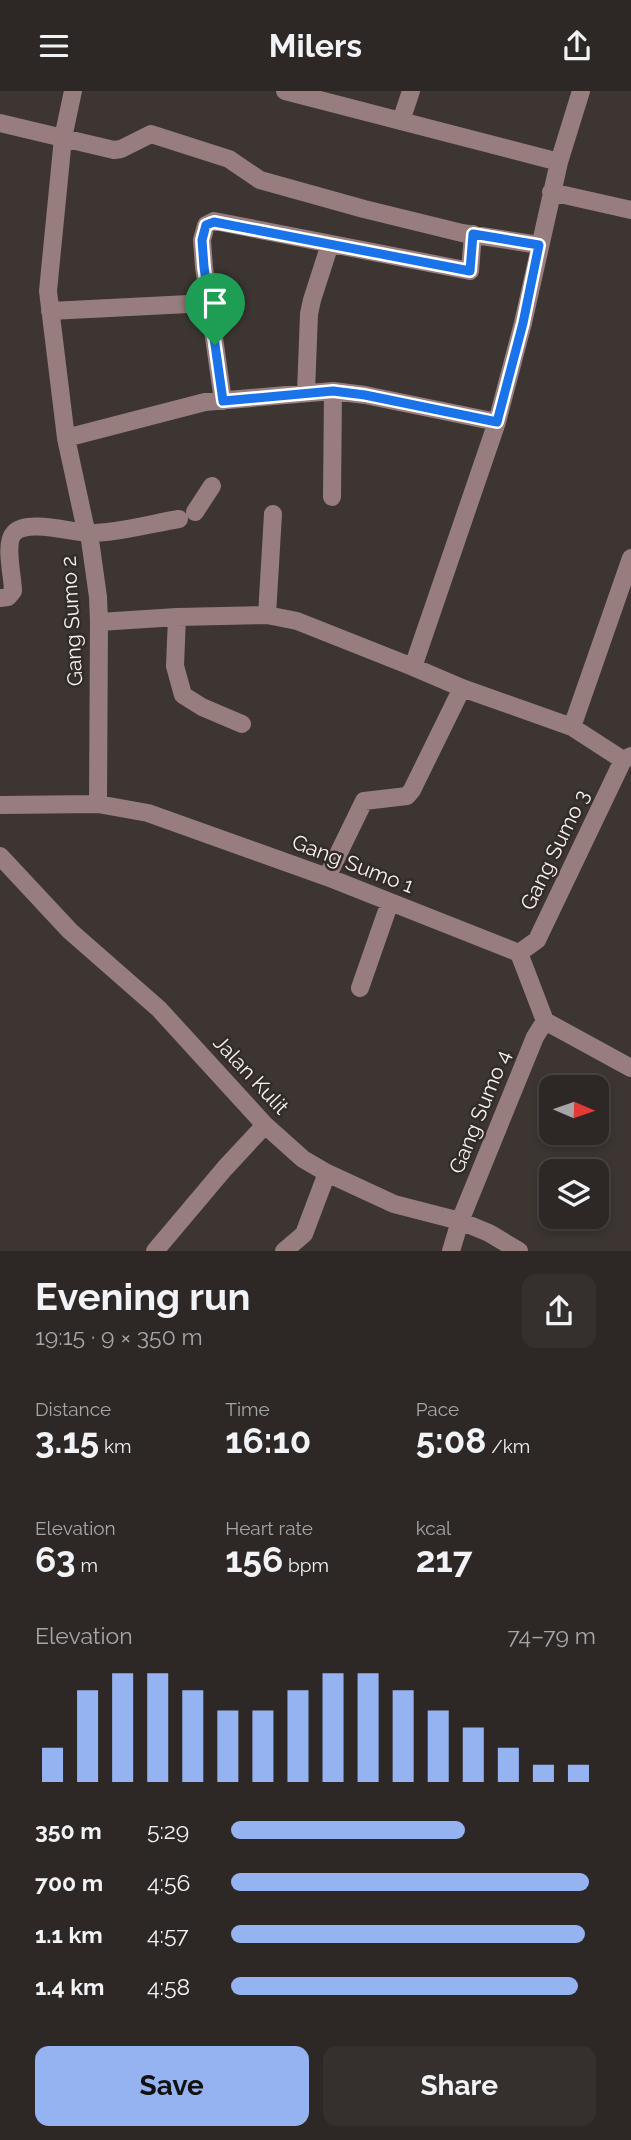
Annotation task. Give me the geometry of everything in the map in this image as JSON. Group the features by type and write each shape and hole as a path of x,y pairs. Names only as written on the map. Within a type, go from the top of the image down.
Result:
{"street":[{"name":"Gang Sumo 2","path":"74,91 63,138 48,276 66,437 85,526 89,533 98,597 98,804"},
{"path":"285,91 559,162"},
{"path":"401,121 411,91"},
{"path":"413,667 497,422 523,323 551,192 581,91"},
{"path":"0,123 114,150 151,134 229,159 260,180 364,209 473,234 539,245"},
{"path":"551,192 631,210"},
{"path":"223,401 204,267 202,240 206,225 214,222 470,271 473,234"},
{"path":"306,392 309,314 330,244"},
{"path":"50,311 209,303"},
{"path":"66,437 205,402 333,391 497,422"},
{"path":"332,497 333,391"},
{"path":"0,598 8,597 13,591 9,541 14,532 23,527 89,533 187,516 212,486"},
{"path":"267,615 273,513"},
{"path":"572,727 631,558"},
{"path":"99,622 267,615 298,621 462,688 572,727 627,758"},
{"path":"177,617 175,666 183,695 202,707 242,724"},
{"path":"327,877 364,801 407,796 412,790 462,688"},
{"name":"Gang Sumo 3","path":"519,953 537,940 627,758"},
{"name":"Gang Sumo 1","path":"0,805 98,804 148,813 327,877 519,953"},
{"name":"Jalan Kulit","path":"0,856 70,931 159,1010 265,1125 303,1159 394,1204 460,1221 489,1233 519,1251"},
{"path":"360,988 390,902"},
{"path":"519,953 545,1021 631,1068"},
{"name":"Gang Sumo 4","path":"451,1251 460,1221 535,1037 545,1021"},
{"path":"155,1251 265,1125"},
{"path":"284,1251 304,1234 327,1173"}],"route":[{"path":"214,222 470,271 473,234 539,245 523,323 497,422 333,391 223,401 215,345 202,240 206,225 214,222"}]}
